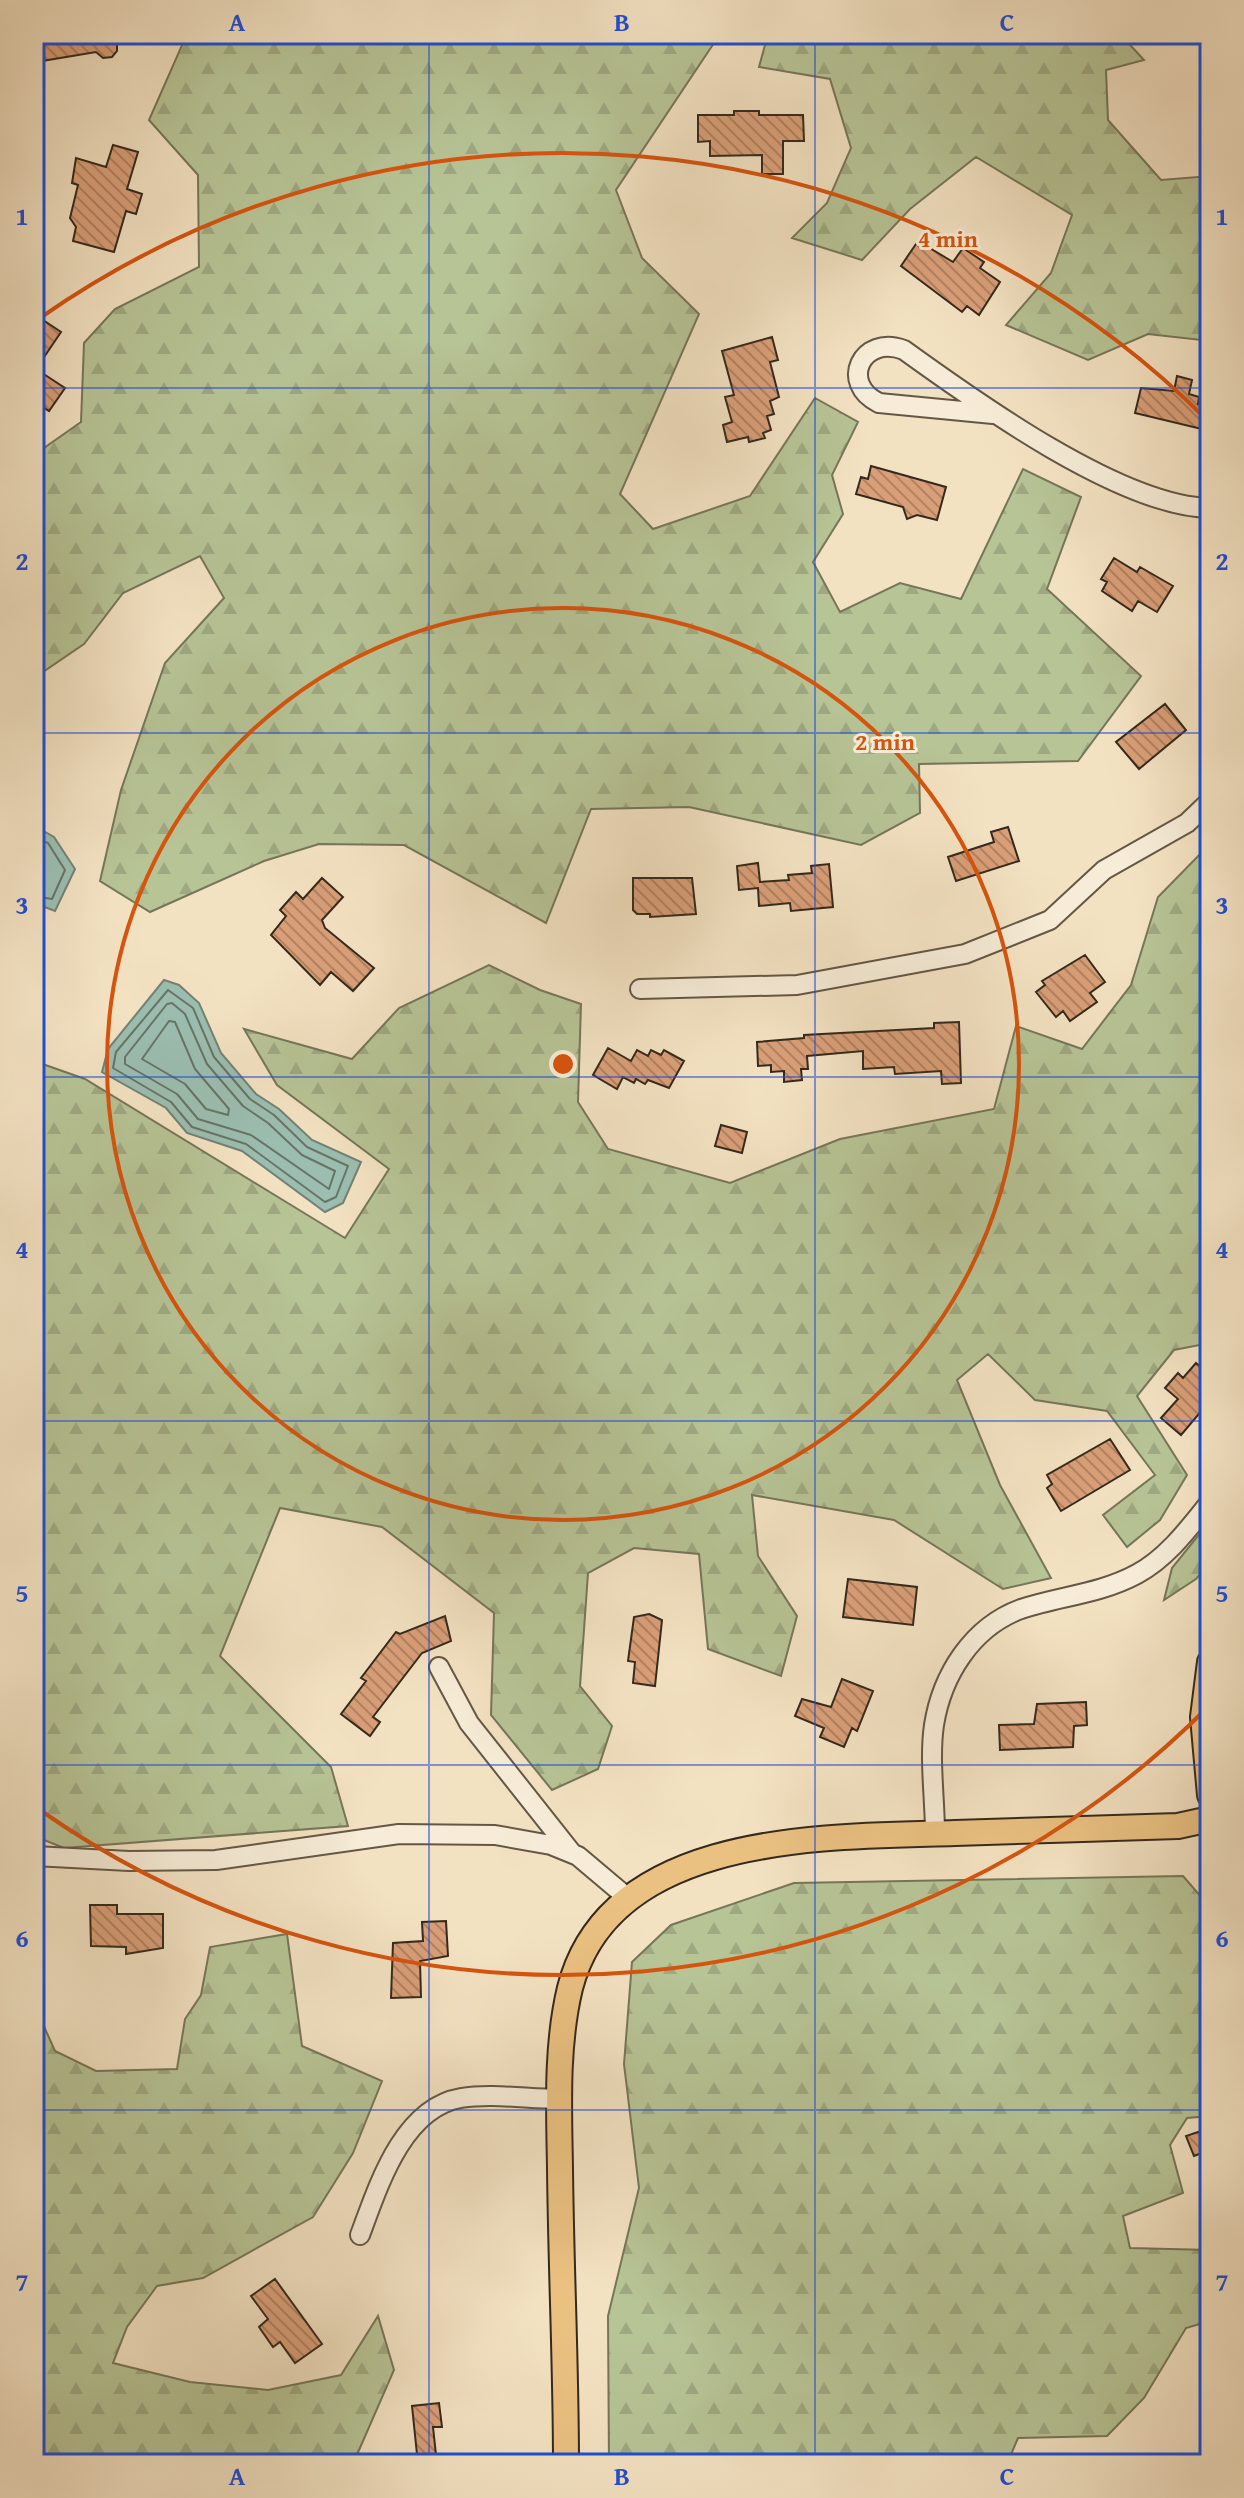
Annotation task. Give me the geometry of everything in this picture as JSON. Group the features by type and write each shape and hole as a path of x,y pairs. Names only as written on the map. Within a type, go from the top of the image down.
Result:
{"main road":[{"path":"1210,1662 1203,1717 1210,1795"},
{"path":"566,2464 559,2099 563,2026 571,1986 596,1933 629,1899 692,1864 738,1850 824,1839 1178,1826 1210,1819"}],"street":[{"path":"993,414 879,403 867,397 860,386 861,363 878,347 890,345 904,350 993,414 1146,495 1210,508"},
{"path":"640,989 797,985 965,954 1050,920 1104,870 1187,823 1210,801"},
{"path":"935,1834 934,1728 940,1698 954,1666 974,1639 1019,1610 1106,1589 1137,1574 1160,1560 1210,1502"},
{"path":"439,1667 469,1723 572,1853 629,1899"},
{"path":"34,1856 129,1861 216,1860 427,1833 495,1835 551,1845 572,1853"},
{"path":"360,2235 378,2187 404,2140 432,2109 471,2097 559,2099"}],"green space":[{"path":"181,34 720,34 616,190 642,258 699,314 620,494 653,529 750,496 815,398 858,422 832,475 843,514 813,562 840,612 900,583 961,599 1023,469 1081,497 1047,589 1141,676 1078,761 919,764 920,813 861,845 689,807 591,809 546,923 404,845 319,844 264,861 150,912 100,881 121,790 165,663 224,598 200,556 123,593 84,644 34,678 34,455 81,422 84,343 115,309 199,267 198,175 149,120 183,43"},
{"path":"768,34 1120,34 1144,60 1106,70 1108,120 1161,180 1210,176 1210,341 1148,334 1088,360 1006,325 1051,273 1072,215 976,157 910,209 862,260 792,238 827,203 851,148 830,79 759,67"},
{"path":"1210,844 1210,1343 1174,1350 1137,1396 1187,1475 1160,1520 1127,1547 1103,1515 1155,1475 1107,1411 1035,1400 988,1354 957,1380 1000,1485 1051,1578 1003,1589 894,1520 752,1495 758,1556 797,1616 781,1676 708,1649 699,1554 634,1548 588,1573 580,1686 612,1726 598,1769 552,1790 491,1715 494,1613 382,1527 280,1508 220,1656 331,1767 348,1826 64,1848 34,1836 34,1061 85,1079 345,1238 389,1169 277,1085 244,1029 352,1059 399,1008 489,965 540,990 581,1004 578,1102 608,1149 730,1183 840,1139 994,1109 1016,1026 1082,1049 1131,985 1158,897"},
{"path":"1210,1521 1210,1564 1196,1579 1164,1600 1172,1568"},
{"path":"1183,1876 1210,1907 1210,2116 1187,2118 1170,2145 1183,2193 1123,2216 1130,2248 1210,2250 1210,2321 1186,2328 1144,2398 1107,2436 1018,2438 1007,2464 609,2464 608,2316 639,2188 624,2064 632,1962 671,1925 794,1883"},
{"path":"287,1934 302,2046 382,2081 353,2153 313,2217 203,2278 157,2286 127,2327 113,2363 190,2382 268,2390 341,2375 378,2316 394,2370 353,2464 34,2464 34,2004 55,2051 96,2071 177,2069 185,2019 201,1995 210,1947"}],"water":[{"path":"40,829 54,837 75,869 55,911 34,903 34,831"},
{"path":"164,980 179,985 199,1003 221,1053 256,1094 279,1109 312,1140 361,1162 343,1203 325,1212 242,1151 187,1133 166,1108 102,1072 108,1049"}],"building":[{"path":"42,34 107,34 117,42 117,51 112,57 103,58 96,52 42,61"},
{"path":"734,111 759,111 759,115 803,115 804,141 783,141 783,174 762,174 762,155 710,156 710,141 698,142 698,115 734,115"},
{"path":"113,145 138,152 127,189 142,194 136,214 126,211 114,252 73,241 76,227 70,218 78,185 72,183 76,158 106,167"},
{"path":"918,241 953,262 963,248 984,262 980,268 1000,282 979,315 967,306 962,312 901,266"},
{"path":"34,314 61,332 36,369 65,388 49,411 34,401"},
{"path":"772,337 778,360 770,362 779,397 770,401 774,414 767,416 771,430 763,433 765,438 749,442 748,437 727,442 723,425 732,422 725,397 734,395 722,351"},
{"path":"1177,376 1192,380 1189,394 1199,397 1198,404 1210,407 1210,431 1135,413 1141,388 1174,391"},
{"path":"871,466 946,487 937,520 917,515 907,519 903,507 856,494 861,477 868,479"},
{"path":"1114,558 1137,572 1140,567 1173,586 1157,612 1138,601 1132,611 1102,591 1107,582 1101,579"},
{"path":"1165,704 1186,730 1139,769 1116,742"},
{"path":"1008,827 1019,861 956,881 948,857 994,842 991,832"},
{"path":"758,863 760,882 789,880 788,875 812,873 811,866 829,864 833,907 791,911 790,903 759,906 758,888 739,890 737,866"},
{"path":"322,878 343,897 322,920 325,928 374,968 353,991 331,972 320,985 271,935 286,916 280,910 296,892 303,899"},
{"path":"633,878 692,878 696,914 650,917 650,914 637,914 633,910"},
{"path":"1085,955 1105,982 1090,993 1097,1002 1070,1021 1063,1011 1056,1017 1036,992 1045,985 1042,981"},
{"path":"959,1022 961,1083 942,1084 941,1071 895,1074 894,1067 863,1069 863,1051 807,1056 808,1069 801,1069 802,1080 784,1082 784,1071 771,1072 771,1065 758,1066 757,1042 804,1038 804,1035 934,1028 934,1023"},
{"path":"608,1048 631,1061 637,1050 648,1056 651,1050 661,1055 664,1050 684,1061 669,1088 648,1080 645,1084 636,1079 634,1083 623,1077 617,1089 593,1075"},
{"path":"721,1125 747,1132 742,1153 715,1146"},
{"path":"1196,1363 1210,1375 1210,1401 1181,1435 1161,1418 1178,1399 1165,1388 1178,1373 1183,1378"},
{"path":"1110,1439 1130,1470 1061,1511 1047,1488 1052,1484 1047,1475"},
{"path":"848,1579 917,1587 913,1625 843,1617"},
{"path":"649,1614 662,1620 655,1686 633,1683 635,1662 628,1661 634,1617"},
{"path":"445,1616 451,1641 422,1653 373,1717 380,1722 370,1736 341,1714 366,1681 361,1678 396,1632 400,1634"},
{"path":"842,1679 873,1691 857,1731 852,1728 844,1747 820,1737 824,1728 795,1716 802,1699 831,1707"},
{"path":"1086,1702 1087,1725 1074,1726 1073,1747 1000,1750 999,1725 1034,1724 1037,1704"},
{"path":"90,1905 117,1905 117,1914 163,1914 163,1948 126,1954 126,1947 91,1946"},
{"path":"446,1921 448,1956 420,1961 421,1997 391,1998 393,1943 423,1941 422,1922"},
{"path":"1210,2128 1210,2150 1194,2156 1186,2136"},
{"path":"275,2279 322,2344 295,2363 280,2342 273,2347 259,2327 268,2319 251,2296"},
{"path":"439,2403 442,2427 433,2427 437,2464 418,2464 412,2406"}]}
